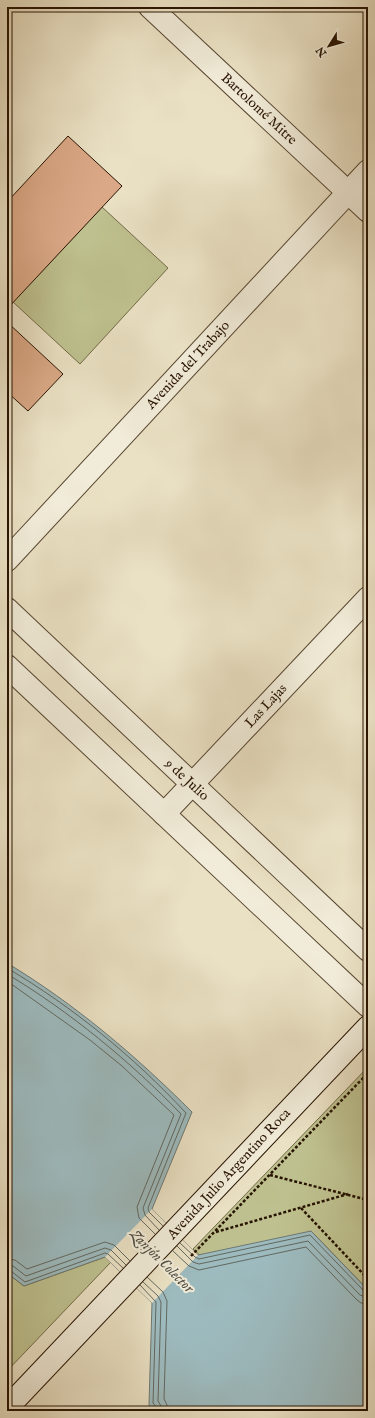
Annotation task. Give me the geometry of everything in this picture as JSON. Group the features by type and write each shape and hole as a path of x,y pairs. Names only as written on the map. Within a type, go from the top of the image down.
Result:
{"street":[{"name":"Bartolomé Mitre","path":"150,7 368,211"},
{"name":"Avenida del Trabajo","path":"7,560 368,171"},
{"name":"Las Lajas","path":"164,814 368,598"},
{"name":"9 de Julio","path":"7,609 368,950"},
{"path":"7,666 368,1006"},
{"name":"Avenida Julio Argentino Roca","path":"7,1408 368,1028"}],"path":[{"path":"196,1252 368,1073"},
{"path":"270,1175 368,1200"},
{"path":"215,1232 348,1194"},
{"path":"301,1208 368,1279"}],"green space":[{"path":"102,207 168,268 80,364 13,302"},
{"path":"7,1046 106,1257 111,1262 7,1371 7,1273 24,1286 105,1257"},
{"path":"368,1067 368,1290 311,1231 368,1411 193,1249"}],"water":[{"name":"Zanjón Colector","path":"7,963 81,1013 127,1051 192,1112 152,1209 198,1255 311,1231 368,1290 368,1411 155,1411 149,1405 152,1303 105,1257 24,1286 7,1273"}],"pier":[{"path":"152,1209 198,1255 152,1303 105,1257"}],"building":[{"path":"68,136 122,186 7,309 7,202"},
{"path":"7,322 63,374 28,411 7,392"}]}
